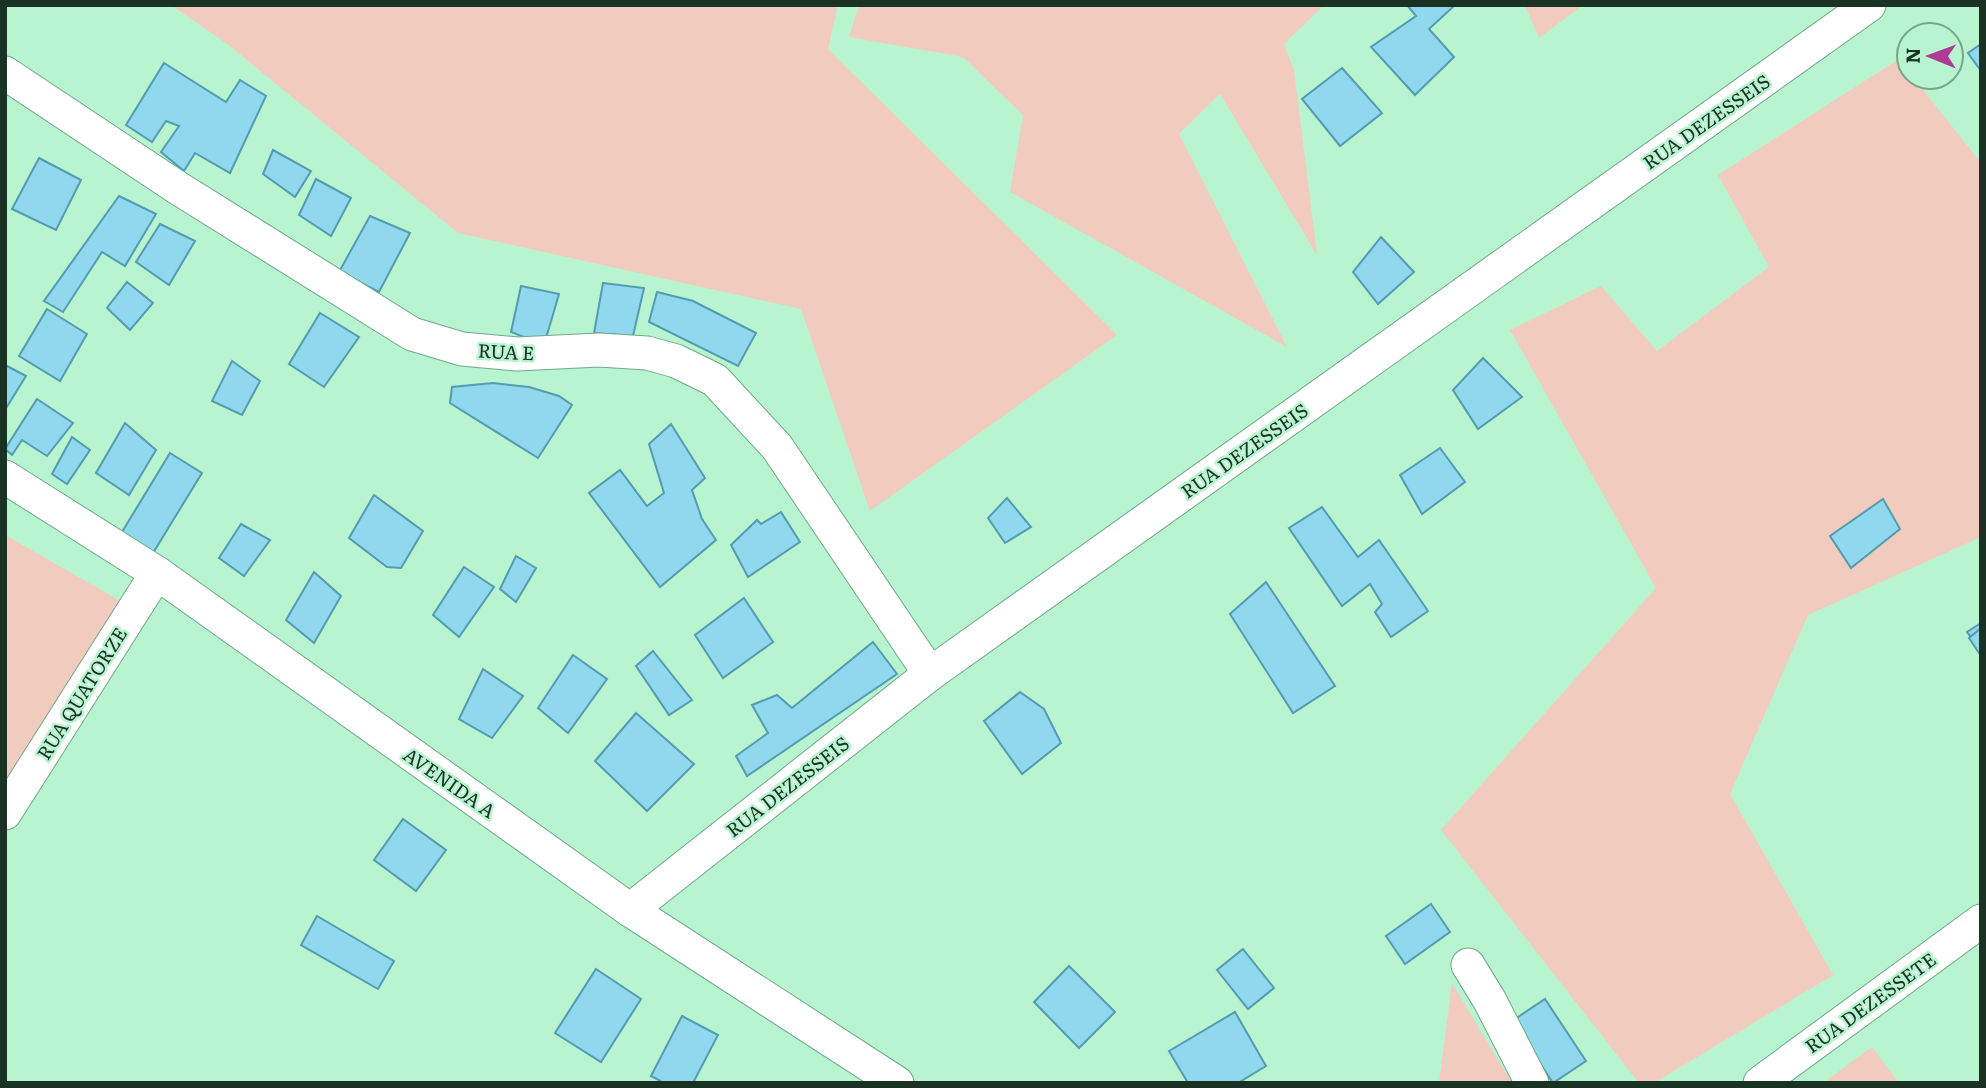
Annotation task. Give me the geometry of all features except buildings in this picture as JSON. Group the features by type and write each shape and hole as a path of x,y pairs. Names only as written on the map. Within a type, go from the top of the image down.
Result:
{"street":[{"name":"RUA DEZESSEIS","path":"630,909 930,674 1869,5"},
{"name":"RUA E","path":"5,73 178,188 412,334 462,349 517,354 599,349 648,353 676,361 715,380 777,447 930,674"},
{"name":"AVENIDA A","path":"5,477 157,573 630,909 897,1083"},
{"name":"RUA QUATORZE","path":"5,813 157,573"},
{"name":"RUA DEZESSETE","path":"1760,1083 1981,920"},
{"path":"1468,965 1490,1001 1532,1083"}],"shaded area":[{"path":"171,5 838,5 828,49 1117,335 870,511 801,309 458,233 230,46"},
{"path":"859,5 1324,5 1284,44 1294,70 1317,255 1220,94 1179,134 1287,347 1010,192 1023,115 963,57 849,37"},
{"path":"1525,5 1583,5 1539,38"},
{"path":"1895,62 1895,91 1924,91 1981,163 1981,537 1808,615 1730,794 1833,975 1654,1083 1639,1083 1441,830 1656,588 1510,330 1601,286 1657,351 1769,267 1718,175"},
{"path":"5,535 122,602 5,788"},
{"path":"1452,983 1512,1083 1439,1083"},
{"path":"1872,1047 1899,1083 1823,1083"}]}
